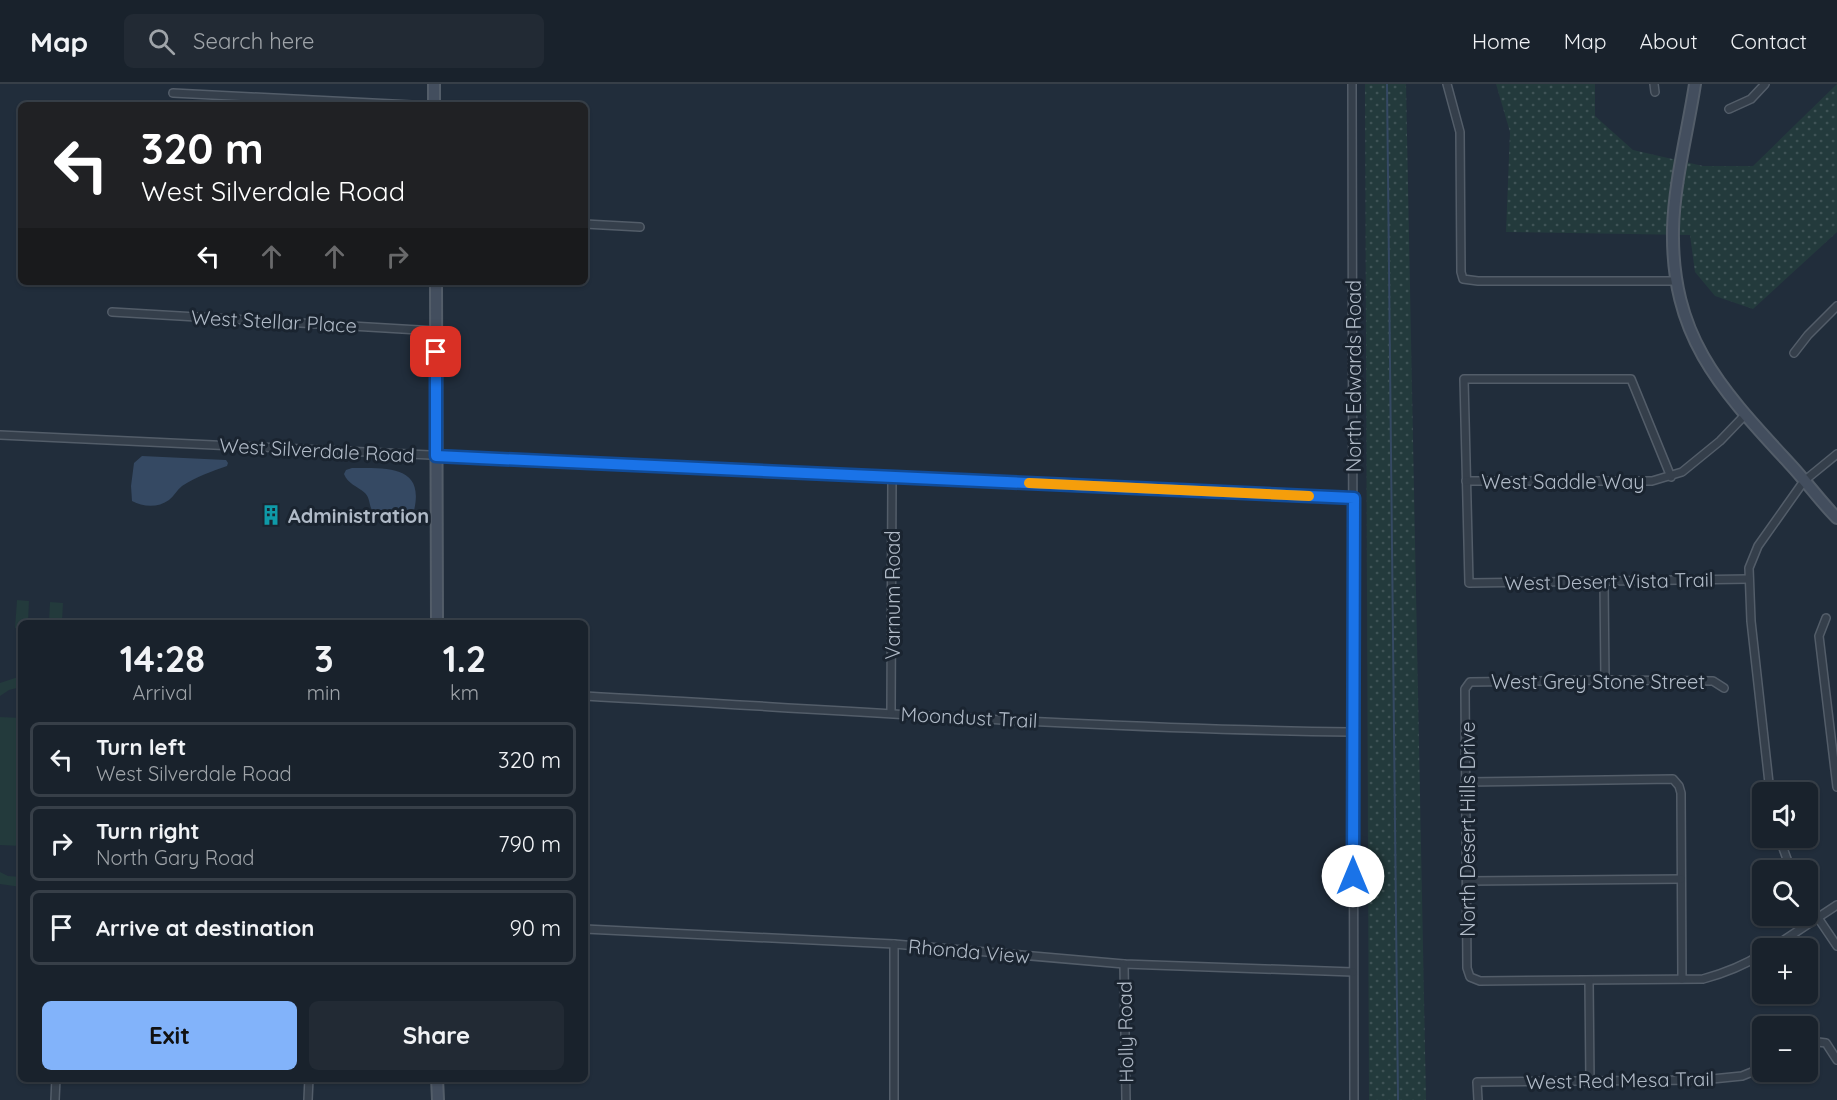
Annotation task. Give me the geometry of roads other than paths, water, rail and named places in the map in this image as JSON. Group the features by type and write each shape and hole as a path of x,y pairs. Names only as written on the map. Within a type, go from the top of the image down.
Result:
{"street":[{"path":"434,84 434,102"},
{"name":"North Edwards Road","path":"1352,84 1354,1100"},
{"path":"1447,84 1460,132 1461,272 1463,279 1478,281 1676,281"},
{"path":"1654,84 1655,92"},
{"path":"1695,84 1673,226 1676,281 1682,308 1699,350 1724,390 1837,518"},
{"path":"1729,109 1751,99 1765,84"},
{"path":"173,93 352,102"},
{"path":"588,224 640,227"},
{"path":"436,285 437,620"},
{"path":"1794,353 1808,335 1837,306"},
{"name":"West Stellar Place","path":"112,312 436,331"},
{"path":"1466,481 1464,379 1631,379 1671,477"},
{"name":"West Saddle Way","path":"1466,481 1652,481 1671,477 1682,472 1720,441 1745,415"},
{"name":"West Silverdale Road","path":"0,435 1354,498"},
{"path":"1769,782 1750,621 1749,579 1752,559 1758,546 1804,481 1837,454"},
{"name":"Varnum Road","path":"891,713 892,477"},
{"name":"West Desert Vista Trail","path":"1466,481 1469,583 1749,579"},
{"path":"1604,581 1605,680"},
{"path":"1827,618 1819,636 1834,735 1837,787"},
{"name":"West Grey Stone Street","path":"1470,682 1713,681 1724,688"},
{"name":"North Desert Hills Drive","path":"1470,682 1465,689 1467,968 1470,977 1480,981 1589,981"},
{"name":"Moondust Trail","path":"588,696 1216,731 1352,732"},
{"path":"1467,782 1673,779 1679,786 1682,979"},
{"path":"1468,881 1682,879"},
{"path":"1818,918 1837,905"},
{"path":"1818,920 1837,946"},
{"path":"1788,938 1806,926"},
{"name":"Rhonda View","path":"588,929 894,944 1124,964 1353,972"},
{"path":"894,944 894,1100"},
{"path":"1590,1081 1589,981 1703,979 1728,973 1752,960"},
{"name":"Holly Road","path":"1124,964 1126,1100"},
{"path":"1818,1042 1826,1043 1837,1060"},
{"name":"West Red Mesa Trail","path":"1478,1100 1477,1082 1702,1080 1742,1076 1752,1072"},
{"path":"55,1100 56,1082"},
{"path":"308,1100 309,1082"},
{"path":"437,1082 438,1100"}],"water":[{"path":"142,456 226,460 228,463 227,466 182,486 165,503 141,505 132,501 131,486 134,463"},
{"path":"352,468 393,470 411,479 415,488 416,501 412,518 391,520 376,514 365,493 350,483 344,474 346,470"}],"waterway":[{"path":"1387,84 1398,1100"}],"place":[{"name":"Administration","path":"271,515"}]}
